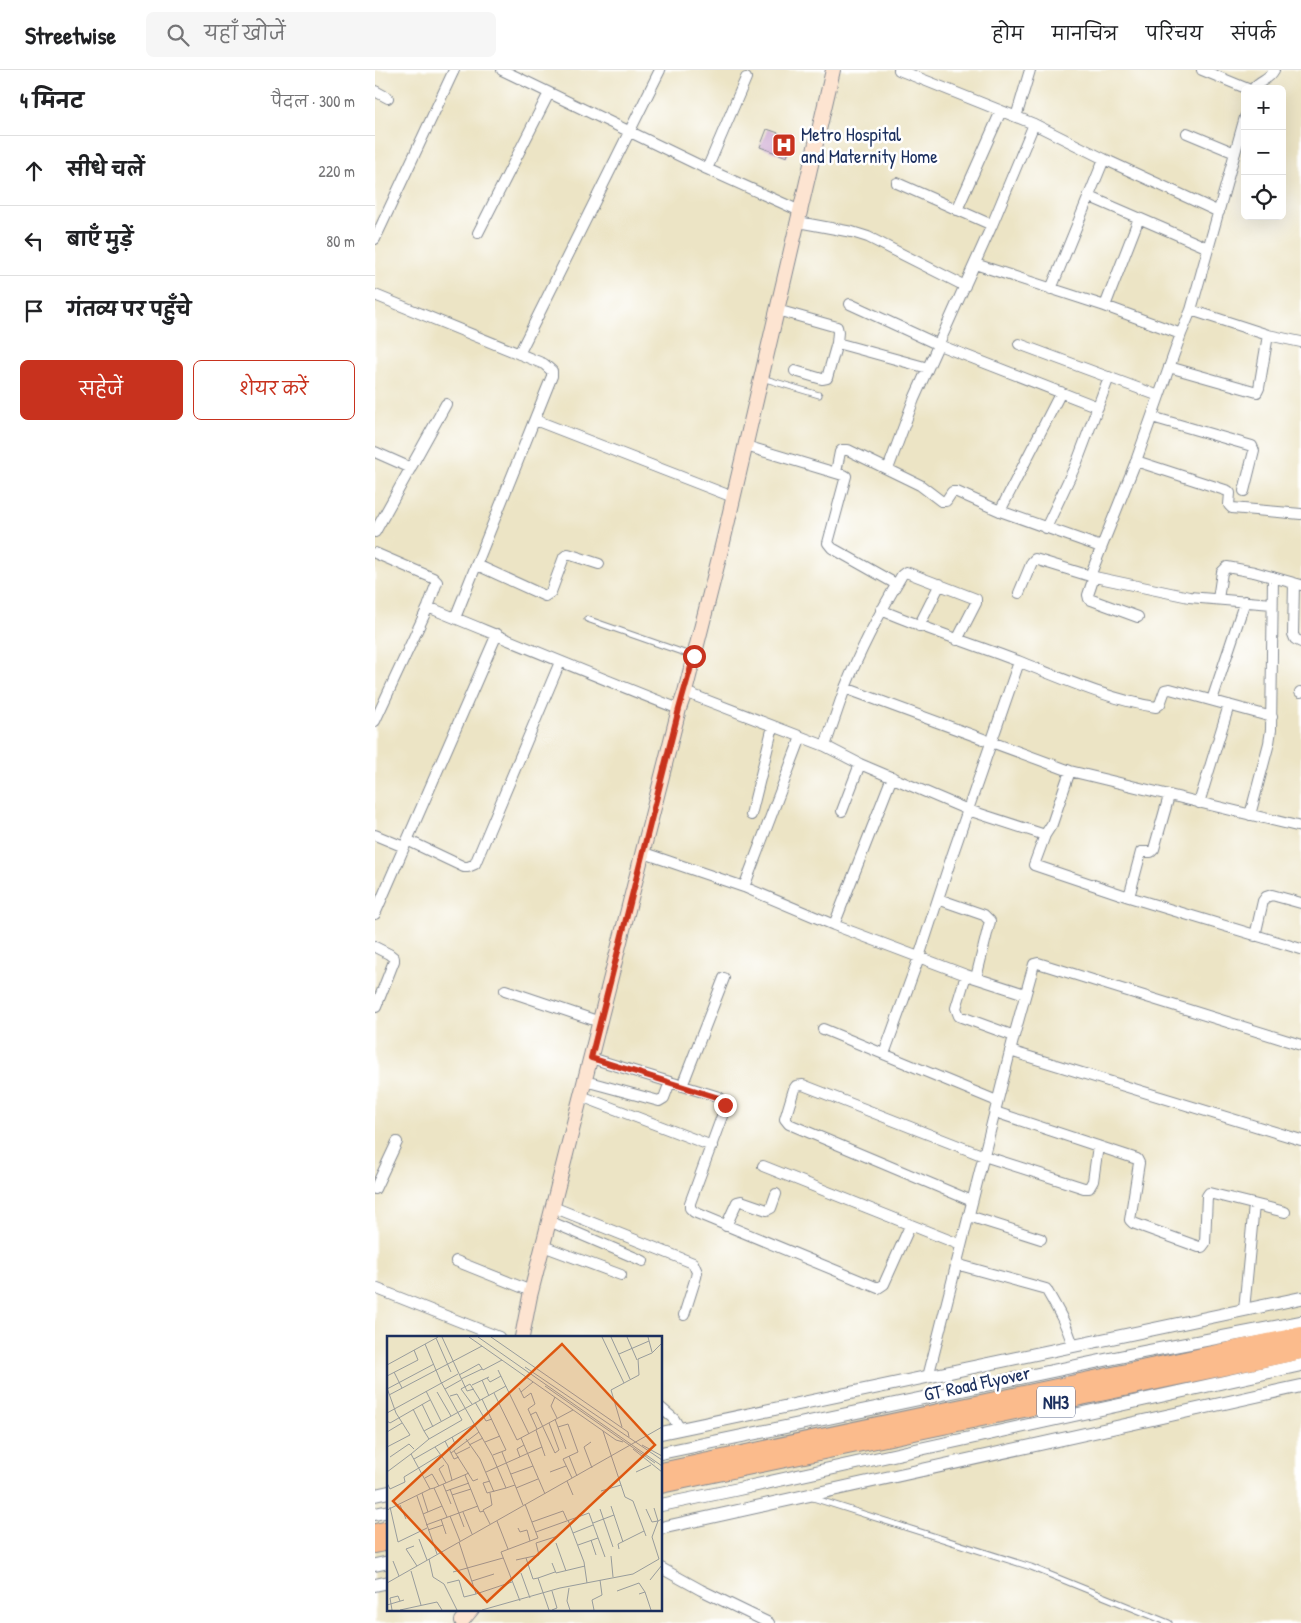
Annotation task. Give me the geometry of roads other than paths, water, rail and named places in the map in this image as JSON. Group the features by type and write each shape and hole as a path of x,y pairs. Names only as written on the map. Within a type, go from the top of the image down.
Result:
{"highway":[{"name":"GT Road Flyover","path":"663,1484 821,1444 1301,1335"},
{"name":"GT Road Flyover","path":"663,1471 821,1444 1301,1351"}],"main road":[{"path":"522,1336 531,1291 733,498 833,70"}],"street":[{"path":"375,240 454,70"},
{"path":"502,70 707,169 799,217 868,237 965,286"},
{"path":"519,354 660,70"},
{"path":"899,70 1034,124 1104,159 1219,212"},
{"path":"1017,117 1031,70"},
{"path":"1202,70 1241,86"},
{"path":"1256,85 1266,80 1274,70"},
{"path":"707,169 747,78"},
{"path":"375,91 388,98"},
{"path":"478,233 549,93"},
{"path":"957,210 1001,111"},
{"path":"887,469 928,368 992,225 1034,124"},
{"path":"1138,617 1089,599 1088,595 1092,576 1101,547 1136,461 1191,310 1241,130"},
{"path":"1187,133 1235,153"},
{"path":"1051,289 1104,159"},
{"path":"897,183 992,225"},
{"path":"1089,196 1208,248"},
{"path":"1105,306 1139,218"},
{"path":"975,264 1105,306 1181,334"},
{"path":"375,295 544,364 552,370 552,376 535,420 455,618"},
{"path":"849,304 939,345 1098,407"},
{"path":"777,310 837,327 837,344 827,378 822,379 795,370"},
{"path":"1191,310 1268,335 1301,342"},
{"path":"1169,367 1257,392 1268,335"},
{"path":"837,344 928,368"},
{"path":"1019,344 1159,396"},
{"path":"1046,528 1077,462 1109,377"},
{"path":"1000,511 1061,392"},
{"path":"375,532 446,404"},
{"path":"1152,417 1251,446 1254,451 1244,491"},
{"path":"535,420 733,498"},
{"path":"745,446 845,475 847,478 828,540 829,545 897,584"},
{"path":"836,472 840,452 845,449 920,485 941,501 946,501 954,491 1000,511 1101,547"},
{"path":"375,452 411,468"},
{"path":"1136,461 1228,491 1231,494 1229,505 1231,508 1301,514"},
{"path":"375,553 435,579 436,584 428,607 375,721"},
{"path":"477,565 545,596 551,592 564,557 568,554 599,564"},
{"path":"1019,593 1031,562 1035,559 1092,576 1189,597 1272,604"},
{"path":"1218,599 1222,572 1225,568 1230,567 1297,584 1293,634 1295,639 1301,642"},
{"path":"825,746 861,649 881,610 906,572 977,600 957,640"},
{"path":"1250,815 1269,743 1272,717 1273,577"},
{"path":"919,626 940,584"},
{"path":"1211,700 1245,602"},
{"path":"428,607 679,709"},
{"path":"881,610 1084,687 1153,707 1160,704 1167,689 1272,717"},
{"path":"375,914 497,634"},
{"path":"375,835 406,843 468,868 475,864 560,662"},
{"path":"884,1054 919,957 1019,662"},
{"path":"845,688 1070,771 1301,827"},
{"path":"685,692 825,746 860,764 968,810 1045,835"},
{"path":"1199,803 1229,705"},
{"path":"751,815 773,726"},
{"path":"744,887 801,737"},
{"path":"842,811 860,764"},
{"path":"1070,771 1034,865 1129,897 1301,949"},
{"path":"834,925 892,778"},
{"path":"1129,897 1141,852 1151,852 1154,849 1169,796"},
{"path":"643,853 744,887 834,925 1025,994"},
{"path":"1255,936 1263,901 1266,897 1272,895 1301,903"},
{"path":"938,899 984,915 990,921 971,976 956,1008 959,1016 1014,1036"},
{"path":"375,947 389,954 394,961 377,1007"},
{"path":"928,1377 1033,966 1038,962 1301,1045"},
{"path":"682,1086 725,978"},
{"path":"505,990 600,1022"},
{"path":"823,1029 997,1101"},
{"path":"1010,1051 1301,1140"},
{"path":"591,1058 719,1098 725,1102 725,1108 691,1203 690,1208 694,1212 878,1288 884,1284 910,1226"},
{"path":"585,1081 659,1101 664,1098 670,1082"},
{"path":"972,1201 789,1124 786,1122 785,1116 794,1088 803,1085 984,1156 1084,1188 1089,1188 1093,1182 1098,1146"},
{"path":"581,1096 712,1146"},
{"path":"995,1112 1139,1160 1129,1217 1133,1223 1199,1247 1203,1247 1205,1243 1207,1194 1211,1192 1285,1212"},
{"path":"375,1189 397,1142"},
{"path":"763,1166 961,1245"},
{"path":"726,1226 737,1202 741,1201 767,1210 771,1208 776,1194"},
{"path":"1244,1310 1254,1205"},
{"path":"553,1207 693,1263 697,1272 684,1316"},
{"path":"969,1216 1041,1239"},
{"path":"549,1221 643,1261"},
{"path":"543,1246 621,1275"},
{"path":"456,1262 531,1291"},
{"path":"956,1264 1046,1289 1069,1330 1073,1346"},
{"path":"375,1288 496,1336"},
{"path":"663,1433 1301,1298"},
{"path":"663,1453 1143,1352 1301,1322"},
{"path":"663,1505 1301,1365"},
{"path":"663,1528 1301,1386"},
{"path":"663,1410 674,1419 680,1429"},
{"path":"663,1569 769,1623"}],"lane":[{"path":"761,378 819,395"},
{"path":"587,619 694,656"},
{"path":"805,1496 1031,1567 1168,1623"}],"place":[{"name":"Metro Hospital and Maternity Home","path":"784,145"}]}
